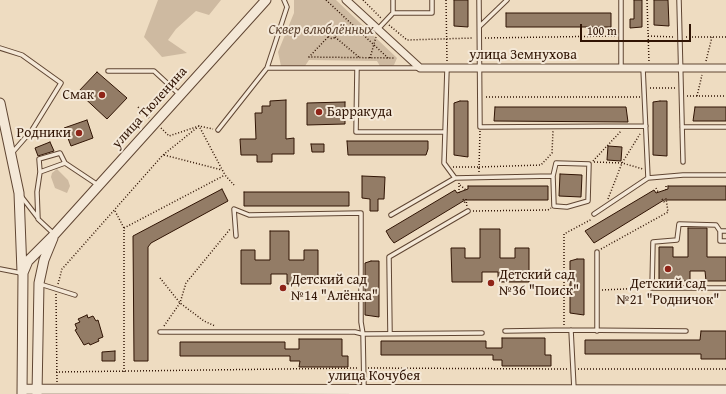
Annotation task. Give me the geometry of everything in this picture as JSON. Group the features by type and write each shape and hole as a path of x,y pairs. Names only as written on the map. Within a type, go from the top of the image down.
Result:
{"street":[{"name":"улица Тюленина","path":"22,273 28,261 54,235 266,0"},
{"path":"346,0 420,68"},
{"name":"улица Земнухова","path":"420,68 726,68"},
{"path":"0,103 19,193 22,273 22,392"},
{"path":"37,392 39,283 44,260 54,235"},
{"name":"улица Кочубея","path":"22,392 346,392 364,389 498,392 574,390 591,392 679,392 726,390"}],"lane":[{"path":"218,130 266,68 287,8 284,0"},
{"path":"378,29 393,13 393,0"},
{"path":"393,13 432,13 432,0"},
{"path":"479,0 480,127 646,126"},
{"path":"480,26 507,0"},
{"path":"621,0 621,68"},
{"path":"679,0 683,162"},
{"path":"0,48 22,55 61,83 32,130 11,154"},
{"path":"266,68 420,68"},
{"path":"357,68 356,132 445,132"},
{"path":"646,68 644,97 648,178"},
{"path":"446,69 444,163 455,178"},
{"path":"108,71 154,71 180,95"},
{"path":"682,127 726,126"},
{"path":"38,219 37,192 40,172 39,159 60,153 65,163 98,185"},
{"path":"40,172 65,163"},
{"path":"556,163 590,163 588,201 567,207 554,206 553,176 556,163"},
{"path":"594,214 648,178 683,175 726,175"},
{"path":"391,215 455,178 553,176"},
{"path":"19,193 38,219 54,235"},
{"path":"236,236 234,226 234,209 249,215 361,213 361,322 363,334 364,389"},
{"path":"390,333 389,257 468,212"},
{"path":"726,241 720,240 720,231 716,225 679,224 677,240 653,242 652,288 726,288"},
{"path":"720,231 726,231"},
{"path":"597,252 597,331"},
{"path":"0,269 22,273"},
{"path":"39,283 56,290 75,295"},
{"path":"571,330 574,390"},
{"path":"505,331 686,331"},
{"path":"160,332 355,332 363,334 482,333"}],"path":[{"path":"326,0 388,58"},
{"path":"363,0 385,22 407,40 622,36"},
{"path":"446,0 446,69"},
{"path":"646,68 648,36 647,0"},
{"path":"370,58 378,29"},
{"path":"360,58 335,37 336,33 332,30 328,32 328,37 309,57 360,58 395,58"},
{"path":"648,36 726,37"},
{"path":"328,37 331,39 335,37"},
{"path":"644,88 680,88"},
{"path":"681,96 726,96"},
{"path":"480,97 644,97"},
{"path":"169,136 199,126 218,130"},
{"path":"199,126 163,155 62,269 56,290 56,372 364,368 726,369"},
{"path":"199,126 222,170 234,185"},
{"path":"590,163 625,126"},
{"path":"605,207 622,163 646,126"},
{"path":"479,167 480,127"},
{"path":"447,167 541,165 552,153 553,127"},
{"path":"163,155 222,170"},
{"path":"590,163 622,163 648,170"},
{"path":"124,228 225,175"},
{"path":"455,178 466,190"},
{"path":"459,193 460,185"},
{"path":"656,188 658,192"},
{"path":"597,252 668,212 666,198"},
{"path":"662,199 666,205"},
{"path":"463,200 466,205"},
{"path":"468,212 548,210 554,206"},
{"path":"115,210 124,228 124,372"},
{"path":"564,330 564,234 592,218 594,214"},
{"path":"160,332 180,303 186,283 228,230 234,226"},
{"path":"160,278 180,303 204,321 228,332"},
{"path":"597,290 652,288"}],"green space":[{"path":"158,0 221,0 209,15 196,11 176,29 168,40 187,53 162,57 144,37"},
{"name":"Сквер влюблённых","path":"294,0 336,0 397,58 394,65 387,68 380,66 377,61 309,60 305,66 281,66 278,52 294,13"},
{"path":"57,169 68,180 70,186 67,193 55,188 51,177 52,173"}],"building":[{"path":"454,0 468,0 468,27 454,26"},
{"path":"634,0 642,0 642,27 630,28 630,19 634,19"},
{"path":"654,0 668,0 669,26 654,25"},
{"path":"506,13 611,13 611,27 506,27"},
{"name":"Смак","path":"97,72 127,98 107,119 78,92"},
{"path":"286,100 286,139 294,138 294,154 272,154 272,162 257,162 257,155 241,155 240,139 256,139 255,113 262,113 262,106 270,106 270,101"},
{"path":"468,101 468,157 454,155 454,103"},
{"path":"667,101 667,156 653,155 653,102"},
{"path":"345,102 345,124 307,125 307,103"},
{"path":"495,107 626,107 628,122 494,121"},
{"path":"695,107 726,107 726,121 693,121"},
{"name":"Родники","path":"87,120 93,138 71,146 64,128"},
{"path":"347,141 428,141 428,149 426,155 348,155"},
{"path":"50,142 54,151 38,156 35,148"},
{"path":"311,144 324,144 324,152 312,152"},
{"path":"608,146 622,147 621,161 607,160"},
{"path":"560,174 582,175 581,197 559,196"},
{"path":"362,176 385,177 384,199 378,199 378,211 370,211 370,199 362,198"},
{"path":"468,186 548,186 548,200 465,200 394,243 390,238 386,231 455,190 457,193 468,189"},
{"path":"668,186 726,186 726,200 664,200 594,243 585,231 654,190 656,193 668,189"},
{"path":"222,189 228,201 151,243 148,247 148,361 134,361 133,236"},
{"path":"244,192 349,192 349,206 244,206"},
{"path":"688,228 707,228 707,257 726,257 726,281 706,281 705,271 690,271 690,281 659,281 659,247 673,247 673,257 688,257"},
{"path":"480,229 500,229 500,258 515,258 515,248 529,248 529,282 498,282 498,272 482,272 482,282 452,282 451,248 465,248 465,258 480,258"},
{"path":"270,231 289,231 289,260 304,260 304,250 318,250 318,284 287,284 287,274 271,274 271,284 241,284 241,250 255,250 255,260 270,260"},
{"path":"584,259 584,315 570,313 570,261"},
{"path":"379,261 379,317 365,315 365,263"},
{"path":"87,315 88,318 93,316 96,321 98,320 103,337 98,339 99,341 90,345 89,343 84,345 75,330 77,329 75,324 80,322 78,319"},
{"path":"701,331 726,331 726,359 701,359 701,354 585,354 585,340 700,340"},
{"path":"502,338 545,338 545,355 551,355 551,366 502,366 502,360 493,360 493,355 381,355 381,341 486,341 486,348 502,348"},
{"path":"299,339 342,339 342,356 348,356 348,367 299,367 300,361 290,361 290,356 180,356 180,342 285,342 285,349 299,349"},
{"path":"115,351 115,361 102,361 102,352"}],"place":[{"name":"Смак","path":"102,95"},
{"name":"Барракуда","path":"319,112"},
{"name":"Родники","path":"79,133"},
{"name":"Детский сад №21 \"Родничок\"","path":"668,269"},
{"name":"Детский сад №36 \"Поиск\"","path":"491,283"},
{"name":"Детский сад №14 \"Алёнка\"","path":"283,288"}]}
